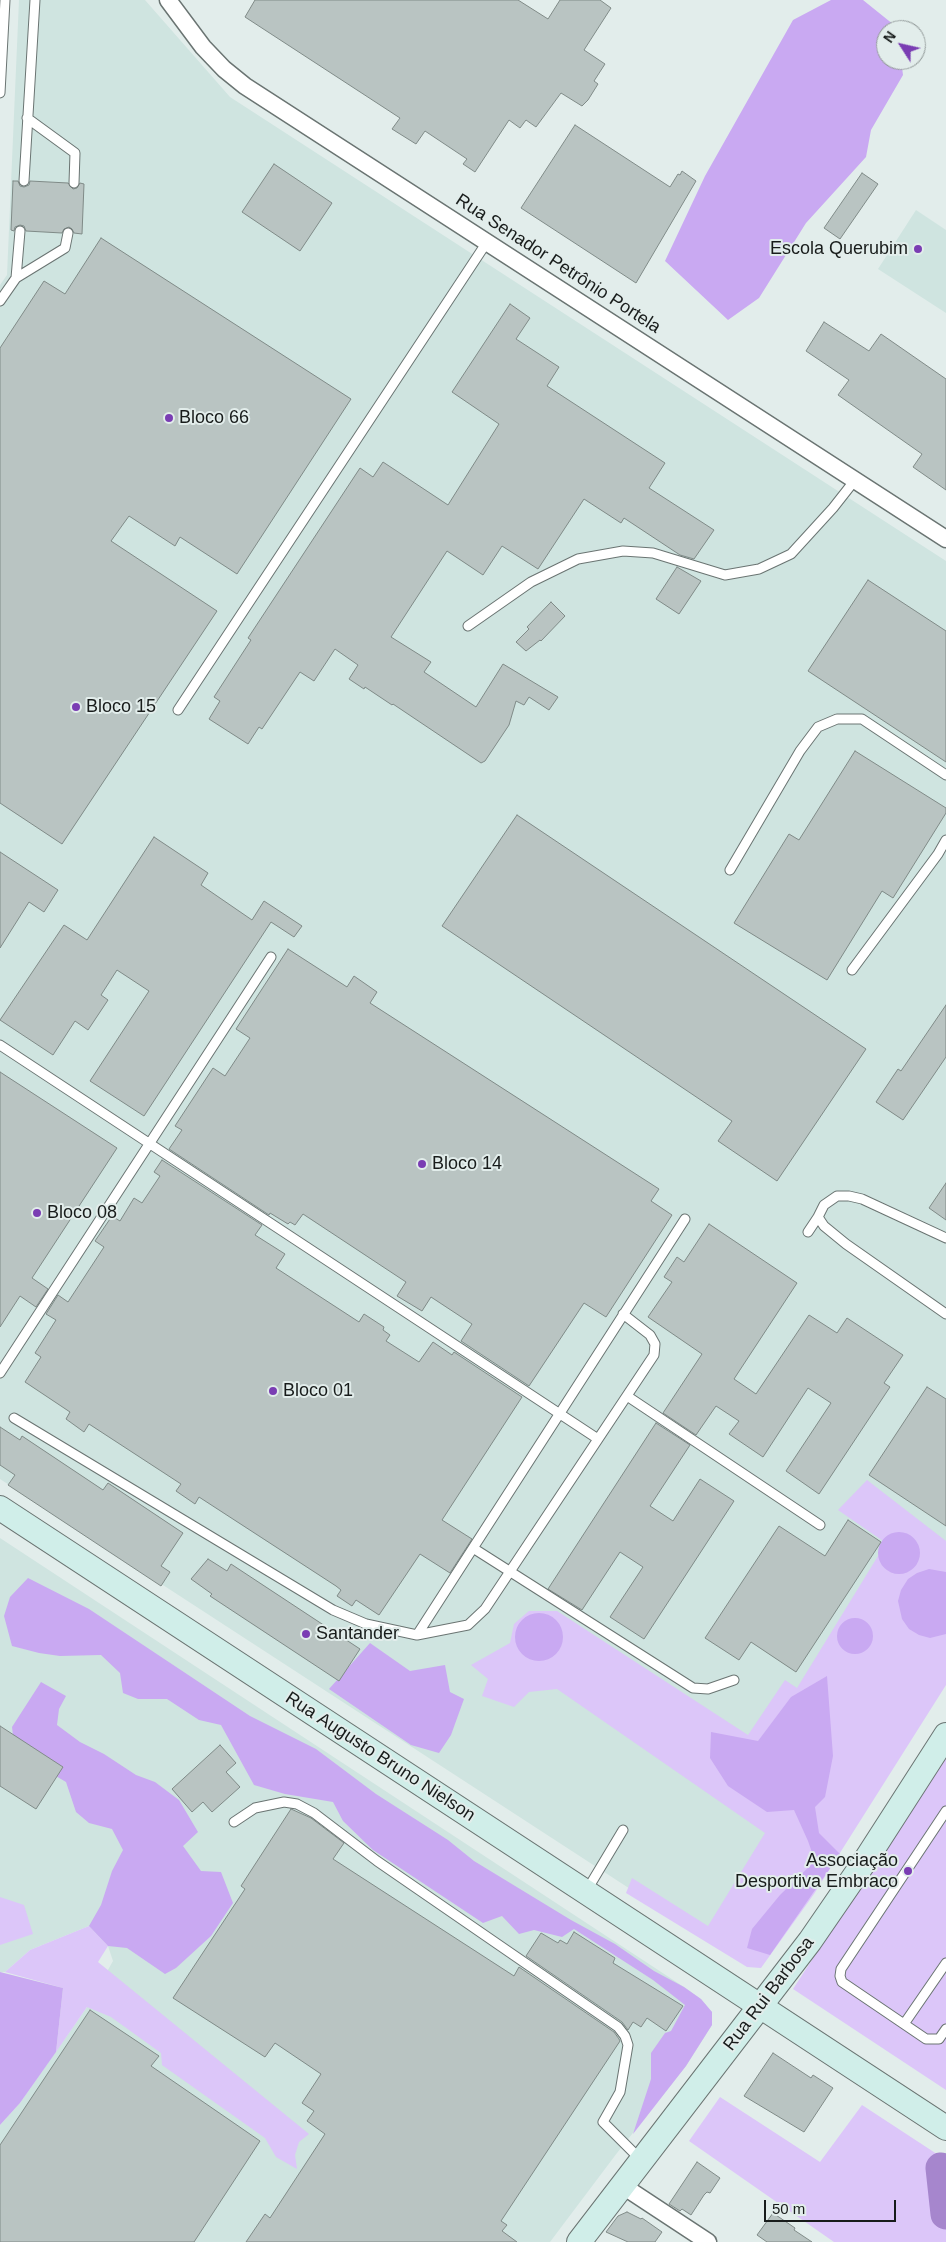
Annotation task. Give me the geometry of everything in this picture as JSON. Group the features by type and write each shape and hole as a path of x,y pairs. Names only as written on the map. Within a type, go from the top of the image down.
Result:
{"main road":[{"name":"Rua Augusto Bruno Nielson","path":"0,1508 946,2128"},
{"name":"Rua Rui Barbosa","path":"579,2242 760,2007 865,1861 946,1736"}],"street":[{"name":"Rua Senador Petrônio Portela","path":"168,0 203,47 224,69 245,86 946,539"},
{"path":"623,2186 708,2242"}],"lane":[{"path":"0,93 5,0"},
{"path":"24,181 35,0"},
{"path":"27,118 75,153 74,183"},
{"path":"16,278 20,231"},
{"path":"0,301 16,278 64,248 68,233"},
{"path":"178,710 487,242"},
{"path":"468,626 531,582 578,559 623,551 653,553 725,575 759,569 792,554 855,480"},
{"path":"730,870 800,751 818,727 824,724 837,719 862,718 946,775"},
{"path":"852,970 938,854 946,840"},
{"path":"0,1373 148,1143 271,957"},
{"path":"0,1045 598,1439"},
{"path":"808,1232 824,1204 837,1196 849,1196 862,1199 946,1238"},
{"path":"818,1217 824,1226 846,1244 946,1314"},
{"path":"417,1635 685,1219"},
{"path":"14,1418 333,1610 366,1624 417,1635 468,1625 485,1609 654,1355 656,1344 650,1335 623,1314"},
{"path":"627,1396 820,1525"},
{"path":"473,1548 512,1571 693,1688 708,1689 734,1680"},
{"path":"234,1822 255,1808 284,1802 296,1804 314,1813 377,1861 618,2027 625,2036 628,2045 620,2092 603,2122 642,2161"},
{"path":"946,1811 841,1969 840,1976 842,1982 926,2039 938,2039 946,2029"},
{"path":"585,1892 624,1830"},
{"path":"904,2024 946,1963"}],"shaded area":[{"path":"19,0 145,0 230,97 946,561 946,1683 744,1963 0,1479 0,285 7,275"},
{"path":"831,0 863,0 888,20 876,20 876,70 902,70 903,75 871,130 866,157 806,223 759,298 728,320 665,261 705,176 793,20"},
{"name":"Escola Querubim","path":"916,210 946,230 946,313 878,269"},
{"path":"867,1480 946,1541 946,1685 814,1894 761,1968 747,1967 626,1893 632,1878 708,1926 765,1833 557,1689 529,1692 514,1707 482,1696 488,1679 471,1665 510,1643 514,1624 529,1611 557,1611 748,1735 785,1680 797,1688 886,1543 838,1510"},
{"path":"899,1532 914,1538 920,1553 914,1568 899,1574 884,1568 878,1553 884,1538"},
{"path":"0,1538 684,1987 701,1999 712,2012 712,2025 686,2066 550,2242 0,2242 0,2125 20,2103 87,2007 113,1961 108,1946 89,1926 30,1950 5,1972 0,1972"},
{"path":"929,1569 946,1572 946,1634 930,1638 919,1635 909,1629 902,1619 898,1601 901,1590 908,1579 917,1573"},
{"path":"28,1578 89,1609 250,1716 316,1749 376,1794 448,1840 474,1861 571,1920 615,1944 654,1971 684,1987 701,1999 712,2012 712,2025 686,2066 633,2134 651,2079 651,2053 665,2033 671,2031 685,2005 653,1980 574,1929 562,1937 534,1930 519,1934 502,1916 483,1923 373,1850 343,1821 333,1802 285,1794 254,1785 221,1725 199,1720 167,1699 138,1699 123,1693 120,1673 101,1655 60,1656 12,1646 4,1616 10,1597"},
{"path":"534,1613 544,1613 556,1620 563,1632 563,1642 556,1654 544,1661 534,1661 526,1657 519,1650 515,1642 515,1632 519,1624 526,1617"},
{"path":"855,1618 862,1619 868,1623 872,1629 872,1643 868,1649 862,1653 855,1654 848,1653 842,1649 838,1643 837,1636 838,1629 842,1623 848,1619"},
{"path":"370,1643 410,1671 445,1665 450,1692 464,1699 451,1735 439,1753 411,1745 329,1689"},
{"path":"827,1676 833,1756 825,1797 815,1807 819,1833 840,1854 770,1955 747,1948 752,1929 780,1895 815,1861 794,1810 767,1812 728,1786 710,1758 711,1732 758,1741 791,1697"},
{"path":"41,1682 66,1696 59,1709 57,1725 80,1742 104,1754 136,1775 155,1782 179,1800 198,1832 183,1846 201,1871 221,1872 233,1903 211,1936 176,1968 165,1974 127,1948 108,1946 89,1926 101,1905 112,1871 123,1850 112,1829 89,1823 76,1812 66,1782 15,1752 12,1727"},
{"name":"Associação Desportiva Embraco","path":"946,1754 946,2090 793,1989"},
{"path":"0,1897 24,1905 33,1934 0,1945"},
{"path":"89,1926 108,1946 98,1962 309,2134 299,2142 295,2155 297,2169 276,2157 265,2138 162,2065 161,2053 111,2017 87,2007 56,2052 63,1988 5,1972 30,1950"},
{"path":"0,1972 63,1988 56,2052 20,2103 0,2125"},
{"path":"720,2097 820,2162 862,2105 946,2160 946,2242 834,2242 689,2141"}],"building":[{"path":"255,0 518,0 548,19 560,0 600,0 611,8 584,50 605,64 594,81 598,84 588,100 582,106 561,93 536,127 526,120 520,128 509,120 475,172 463,164 467,159 425,131 416,144 392,129 400,118 245,17"},
{"path":"575,125 670,187 682,171 696,181 636,283 521,208"},
{"path":"274,164 332,203 300,251 242,212"},
{"path":"862,173 878,184 840,239 824,228"},
{"path":"13,181 18,181 20,186 24,187 29,185 30,181 68,183 73,189 77,188 80,183 84,184 82,234 74,233 69,227 64,229 62,233 26,231 24,226 20,225 15,227 14,231 11,230"},
{"path":"101,238 351,399 237,574 180,537 175,546 129,516 111,541 217,611 62,844 0,803 0,348 44,281 65,294"},
{"path":"510,304 530,318 516,339 559,367 547,386 665,463 649,488 714,530 694,559 680,555 624,518 621,523 584,499 538,569 502,546 483,575 447,551 391,637 431,662 424,672 476,707 503,664 558,697 549,710 529,697 524,705 516,701 509,725 485,761 481,763 393,704 349,679 358,665 335,649 314,681 300,672 262,729 259,727 248,744 209,719 220,701 214,697 251,640 248,638 360,468 373,477 383,462 448,505 499,424 452,392"},
{"path":"824,322 869,351 881,334 946,379 946,490 913,467 922,454 838,395 849,380 806,351"},
{"path":"677,567 701,581 679,614 656,599"},
{"path":"868,580 946,631 946,762 808,671"},
{"path":"551,602 565,616 541,641 526,651 516,642 529,629 527,627"},
{"path":"855,751 946,808 946,813 893,898 882,891 827,980 734,923 789,834 799,840"},
{"path":"517,815 866,1049 777,1181 718,1141 732,1121 442,926"},
{"path":"154,837 208,873 201,885 252,920 264,901 302,926 294,937 271,922 144,1116 90,1081 149,991 117,970 101,995 108,1000 88,1030 75,1021 53,1055 0,1020 64,925 87,940"},
{"path":"0,852 58,890 44,912 29,902 0,948"},
{"name":"Bloco 14","path":"288,949 347,987 354,976 377,992 370,1003 659,1189 651,1201 672,1215 606,1317 584,1303 529,1386 461,1341 472,1324 431,1297 422,1311 397,1296 406,1282 303,1214 295,1225 290,1222 288,1224 270,1213 269,1215 169,1149 182,1130 175,1126 213,1068 225,1076 250,1038 236,1029"},
{"path":"946,1005 946,1057 903,1120 876,1102 898,1069 901,1071"},
{"name":"Bloco 08","path":"0,1072 117,1148 32,1278 48,1289 36,1307 20,1296 0,1327"},
{"name":"Bloco 01","path":"162,1160 262,1225 255,1235 285,1254 276,1268 359,1322 364,1314 384,1327 383,1330 390,1335 386,1341 419,1362 433,1342 452,1355 454,1352 522,1397 442,1520 472,1539 450,1573 420,1554 379,1615 356,1600 352,1606 337,1596 341,1590 336,1586 199,1497 195,1504 176,1491 181,1484 89,1424 84,1432 66,1419 70,1412 25,1382 41,1357 35,1353 56,1320 46,1314 58,1295 68,1302 104,1247 95,1241 112,1216 120,1221 134,1198 142,1203 160,1176 154,1172"},
{"path":"946,1183 946,1220 929,1208"},
{"path":"709,1224 797,1283 734,1379 756,1394 809,1315 837,1333 847,1318 903,1355 884,1383 890,1387 819,1494 786,1471 831,1403 808,1388 763,1457 729,1434 739,1421 716,1406 696,1435 663,1413 702,1354 648,1317 672,1282 664,1277 677,1257 684,1262"},
{"path":"927,1387 946,1399 946,1526 869,1475"},
{"path":"656,1423 690,1445 650,1506 673,1521 700,1479 734,1501 644,1639 610,1617 643,1567 620,1552 582,1610 548,1589"},
{"path":"0,1427 20,1440 22,1436 103,1490 108,1483 183,1533 161,1566 170,1572 161,1586 8,1485 15,1475 0,1465"},
{"path":"848,1520 881,1542 796,1672 751,1642 739,1660 705,1638 779,1526 825,1556"},
{"path":"208,1559 227,1571 231,1564 360,1649 339,1681 210,1596 212,1594 191,1579"},
{"path":"0,1726 63,1767 36,1809 0,1786"},
{"path":"220,1745 236,1763 226,1772 240,1787 212,1812 203,1802 192,1812 172,1789"},
{"path":"291,1809 311,1818 344,1843 333,1859 514,1976 519,1967 614,2032 619,2039 620,2041 501,2221 507,2225 502,2231 517,2242 246,2242 265,2214 270,2218 325,2134 307,2121 314,2111 302,2103 321,2074 275,2043 265,2057 173,1998 245,1889 241,1886"},
{"path":"574,1932 615,1958 613,1963 683,2006 666,2031 647,2018 641,2027 633,2022 628,2030 622,2022 526,1956 541,1933 558,1943 560,1940 567,1944"},
{"path":"90,2010 159,2056 151,2066 260,2141 194,2242 0,2242 0,2145"},
{"path":"773,2053 811,2078 813,2075 833,2088 804,2132 744,2096"},
{"path":"697,2162 720,2178 710,2193 707,2192 704,2195 691,2215 669,2204"},
{"path":"627,2212 642,2218 662,2232 655,2242 628,2242 606,2232 618,2216"},
{"path":"773,2213 812,2242 767,2242 757,2235"}],"waterway":[{"path":"941,2168 946,2214"}],"place":[{"name":"Escola Querubim","path":"918,249"},
{"name":"Bloco 66","path":"169,418"},
{"name":"Bloco 15","path":"76,707"},
{"name":"Bloco 14","path":"422,1164"},
{"name":"Bloco 08","path":"37,1213"},
{"name":"Bloco 01","path":"273,1391"},
{"name":"Santander","path":"306,1634"},
{"name":"Associação Desportiva Embraco","path":"908,1871"}]}
